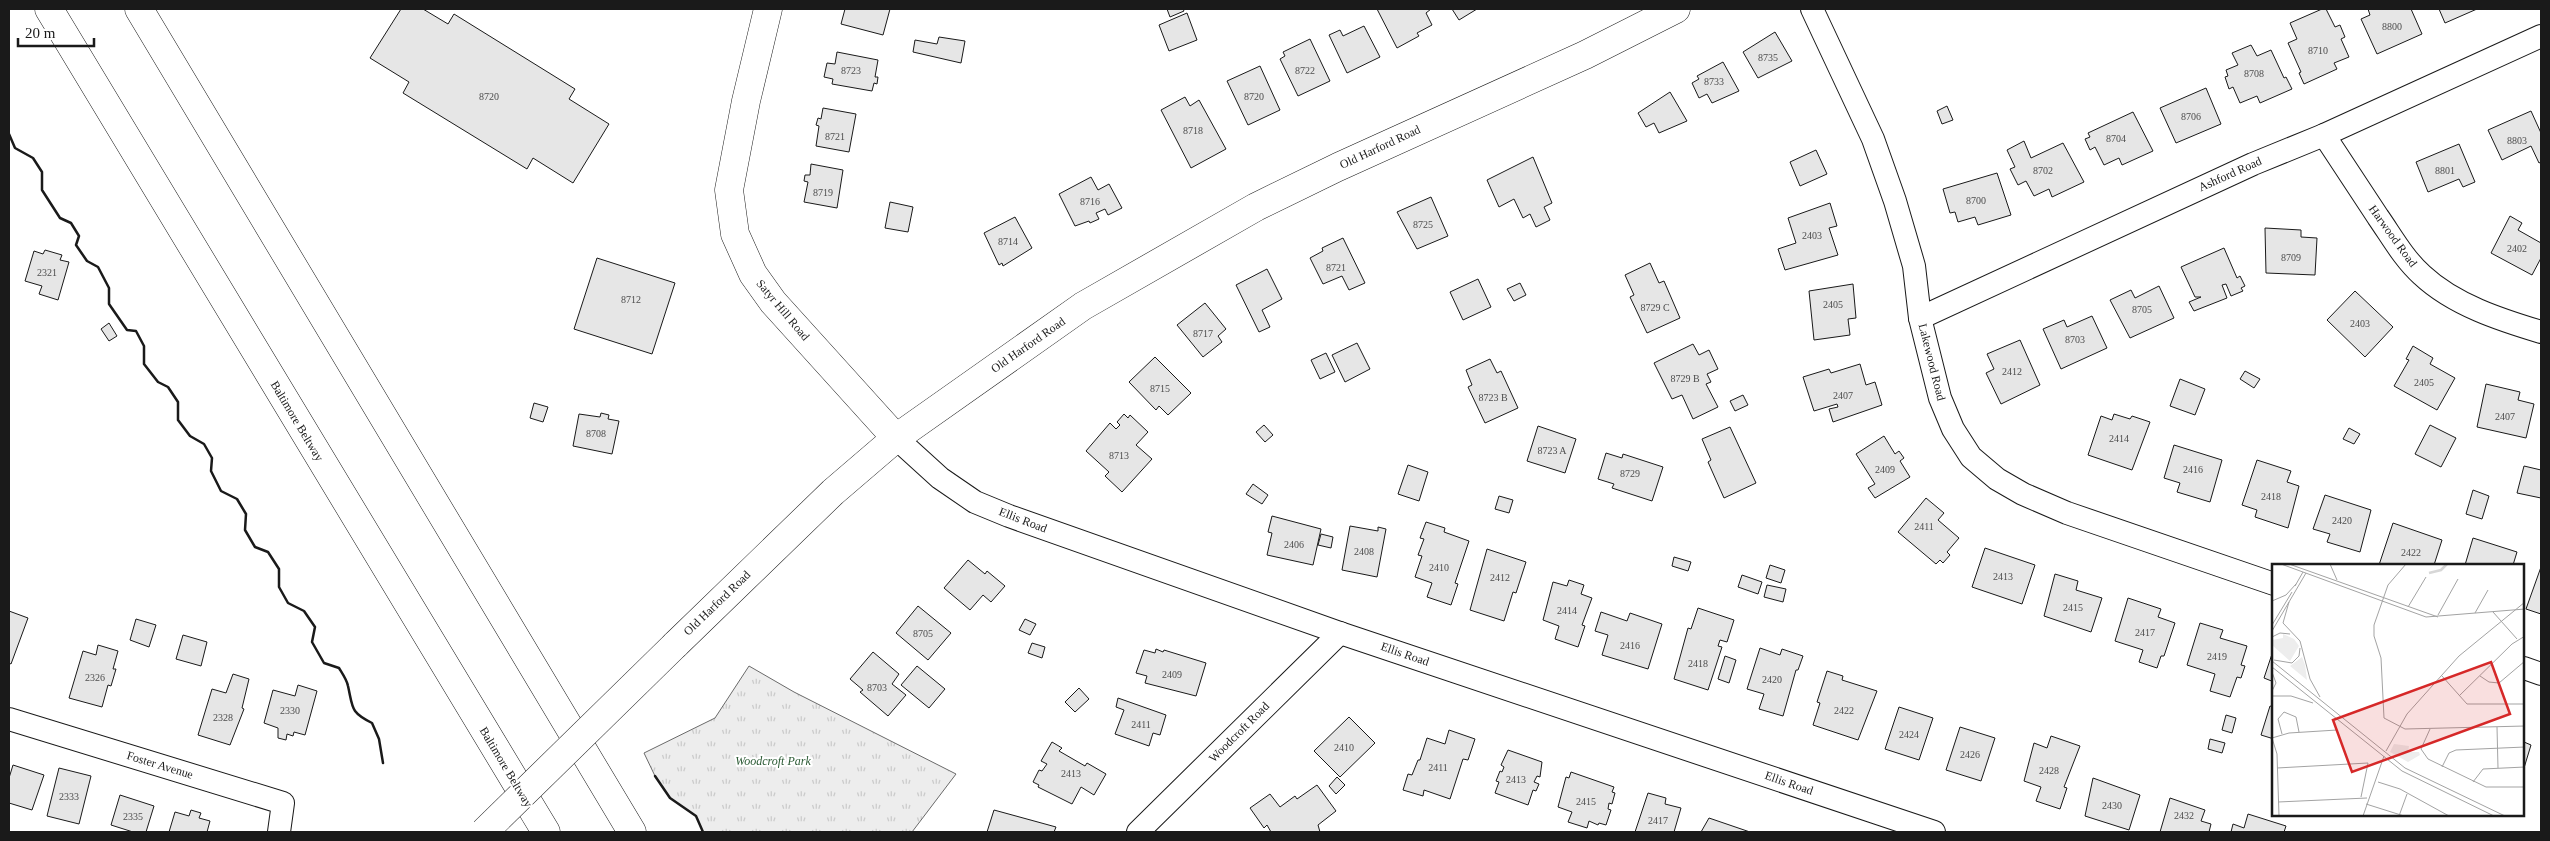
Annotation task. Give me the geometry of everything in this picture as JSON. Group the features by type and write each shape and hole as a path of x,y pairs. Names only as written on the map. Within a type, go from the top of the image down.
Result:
{"main road":[{"name":"Baltimore Beltway","path":"49,9 546,832"},
{"path":"138,9 632,832"},
{"name":"Satyr Hill Road","path":"768,9 746,101 729,190 735,234 753,274 773,302 896,438"},
{"name":"Old Harford Road","path":"484,832 833,492 896,438 1083,306 1256,207 1346,162 1585,55 1676,9"}],"street":[{"name":"Lakewood Road","path":"1812,9 1873,139 1895,201 1914,266 1920,318 1940,398 1953,429 1971,457 1997,479 2024,494 2067,513 2272,583"},
{"name":"Ashford Road","path":"1920,318 2253,164 2324,135 2541,36"},
{"name":"Harwood Road","path":"2324,135 2402,254 2422,275 2444,292 2466,304 2513,324 2541,332"},
{"name":"Ellis Road","path":"896,438 940,478 975,502 1008,516 1340,633 1934,832"},
{"name":"Woodcroft Road","path":"1138,832 1340,633"},
{"path":"2525,668 2541,674"},
{"name":"Foster Avenue","path":"9,719 283,803 279,832"}],"green space":[{"name":"Woodcroft Park","path":"749,666 794,692 956,774 912,832 703,832 696,816 670,798 655,776 644,753 715,718"}],"building":[{"path":"401,9 423,9 448,24 454,14 575,89 569,99 609,124 573,183 533,158 527,169 403,93 409,82 370,58"},
{"path":"845,9 890,9 883,35 841,24"},
{"path":"1167,9 1183,9 1184,11 1170,17"},
{"path":"1377,9 1431,9 1426,13 1432,25 1417,33 1419,36 1397,48"},
{"path":"1452,9 1477,9 1459,20"},
{"path":"2326,9 2335,27 2340,25 2345,37 2341,39 2349,57 2334,63 2337,69 2304,84 2299,73 2301,72 2288,43 2297,39 2290,23"},
{"path":"2368,9 2411,9 2422,34 2377,54 2361,19 2370,15"},
{"path":"2439,9 2477,9 2445,23"},
{"path":"1187,13 1197,40 1169,51 1159,25"},
{"path":"1364,26 1380,57 1347,73 1329,35 1340,30 1343,36"},
{"path":"1775,32 1792,61 1758,78 1743,52"},
{"path":"939,37 965,41 961,63 913,52 915,40 937,44"},
{"path":"1310,39 1330,81 1298,96 1280,59 1285,56 1283,52"},
{"path":"2251,45 2257,56 2271,50 2284,78 2286,77 2292,89 2260,103 2257,96 2240,103 2233,87 2229,89 2225,77 2228,76 2226,70 2238,65 2232,53"},
{"path":"837,52 878,60 875,77 878,77 877,84 874,83 872,91 832,84 833,79 824,77 827,63 835,64"},
{"path":"1723,62 1739,91 1712,103 1707,94 1699,98 1692,83 1699,79 1697,76"},
{"path":"1260,66 1280,110 1248,125 1227,81"},
{"path":"2206,88 2221,124 2176,143 2160,108"},
{"path":"1670,92 1687,121 1659,133 1654,123 1646,127 1638,113"},
{"path":"1185,97 1190,106 1199,100 1226,149 1191,168 1161,110"},
{"path":"1947,106 1953,120 1942,124 1937,111"},
{"path":"823,108 856,114 849,152 816,146 819,126 816,125 818,118 821,119"},
{"path":"2531,111 2541,133 2541,162 2539,163 2531,146 2502,160 2488,130"},
{"path":"2133,112 2153,151 2122,165 2119,158 2104,165 2095,147 2090,150 2085,139 2090,137 2088,133"},
{"path":"2024,141 2031,158 2063,143 2084,182 2052,197 2049,189 2034,196 2026,181 2018,185 2010,169 2015,167 2007,150"},
{"path":"2459,144 2475,182 2463,187 2459,179 2428,192 2416,162"},
{"path":"1816,150 1827,174 1800,186 1790,162"},
{"path":"1533,157 1552,203 1544,207 1550,220 1536,227 1530,214 1523,218 1514,199 1499,207 1487,180"},
{"path":"811,164 843,170 837,208 804,202 808,182 804,181 805,175 810,175"},
{"path":"1997,173 2011,215 1978,225 1975,217 1958,222 1955,212 1950,213 1943,189"},
{"path":"1091,177 1098,190 1109,184 1122,208 1108,215 1105,209 1096,213 1099,219 1075,226 1059,194"},
{"path":"1431,197 1448,236 1417,249 1397,212"},
{"path":"890,202 913,207 908,232 885,228"},
{"path":"1830,203 1837,226 1829,228 1838,255 1785,270 1778,249 1796,243 1788,218"},
{"path":"2510,216 2522,223 2518,230 2541,243 2541,258 2532,275 2491,253"},
{"path":"1015,217 1032,248 1003,266 1002,263 999,265 984,233"},
{"path":"2265,228 2301,230 2301,237 2317,238 2315,275 2266,273"},
{"path":"1343,238 1365,283 1349,290 1342,276 1323,284 1310,258 1323,251 1322,248"},
{"path":"2224,248 2237,278 2240,276 2245,286 2241,288 2243,291 2231,296 2226,284 2222,285 2227,298 2194,311 2189,302 2201,297 2195,297 2181,267"},
{"path":"45,250 62,255 60,260 69,262 58,300 39,294 42,286 25,281 34,251 43,254"},
{"path":"597,258 675,283 652,354 574,329"},
{"path":"1650,263 1659,283 1664,281 1680,318 1647,333 1630,297 1634,295 1625,275"},
{"path":"1267,269 1282,299 1262,310 1270,327 1259,332 1236,285"},
{"path":"1478,279 1491,307 1463,320 1450,292"},
{"path":"1520,283 1526,295 1514,301 1507,289"},
{"path":"1853,284 1856,318 1848,319 1850,335 1814,340 1809,291"},
{"path":"2159,286 2174,318 2130,338 2110,300 2131,290 2135,298"},
{"path":"2355,291 2393,327 2365,357 2327,320"},
{"path":"1205,303 1226,329 1218,336 1222,342 1203,357 1177,325"},
{"path":"2092,316 2107,348 2061,369 2043,329 2064,320 2067,327"},
{"path":"109,323 117,336 109,341 101,329"},
{"path":"2020,340 2040,385 2001,404 1986,373 1994,369 1987,354"},
{"path":"1357,343 1370,369 1345,382 1332,355"},
{"path":"1693,344 1699,355 1709,350 1718,369 1707,374 1711,382 1706,384 1718,407 1693,419 1682,395 1672,399 1654,363"},
{"path":"2413,346 2433,358 2430,364 2455,378 2437,410 2394,386 2409,360 2406,359"},
{"path":"1326,353 1335,372 1320,379 1311,360"},
{"path":"1155,357 1191,393 1168,415 1159,406 1156,410 1129,382"},
{"path":"1490,359 1497,373 1501,371 1518,408 1485,423 1468,387 1472,385 1466,370"},
{"path":"1860,364 1866,385 1875,382 1882,405 1833,422 1829,409 1838,407 1837,404 1814,411 1803,377 1829,369 1831,373"},
{"path":"2245,371 2260,379 2254,388 2240,379"},
{"path":"2180,379 2205,389 2195,415 2170,406"},
{"path":"2486,384 2520,392 2518,400 2534,404 2526,438 2477,427"},
{"path":"1743,395 1748,405 1735,411 1730,401"},
{"path":"534,403 548,407 543,422 530,418"},
{"path":"601,413 609,415 608,419 619,421 612,454 573,446 579,414 600,417"},
{"path":"1124,414 1128,418 1130,415 1148,432 1136,445 1152,459 1122,492 1105,476 1109,472 1086,451 1110,423 1116,429 1120,425 1117,422"},
{"path":"2114,414 2130,419 2132,416 2150,422 2132,470 2088,455 2101,416 2112,420"},
{"path":"1264,425 1273,435 1265,442 1256,432"},
{"path":"2430,425 2456,438 2441,467 2415,454"},
{"path":"1538,426 1576,439 1565,473 1527,461"},
{"path":"1730,427 1756,483 1724,498 1708,462 1711,460 1702,439"},
{"path":"2349,428 2360,434 2354,444 2343,439"},
{"path":"1884,436 1895,454 1899,451 1904,458 1900,461 1910,477 1875,498 1868,488 1875,484 1856,454"},
{"path":"2174,445 2222,460 2210,502 2177,492 2180,483 2164,478"},
{"path":"1606,453 1622,458 1623,454 1663,467 1652,501 1612,488 1614,484 1598,479"},
{"path":"2257,460 2291,471 2287,482 2299,486 2288,528 2255,517 2257,510 2242,505"},
{"path":"1408,465 1428,472 1419,501 1398,494"},
{"path":"2524,466 2541,470 2541,498 2517,493"},
{"path":"1253,484 1268,495 1262,504 1246,494"},
{"path":"2473,490 2489,496 2482,519 2466,514"},
{"path":"2325,495 2371,510 2360,552 2327,542 2330,534 2313,529"},
{"path":"1499,496 1513,500 1509,513 1495,509"},
{"path":"1926,498 1944,513 1938,520 1959,538 1947,552 1950,555 1943,563 1940,560 1936,564 1898,532"},
{"path":"1272,516 1321,529 1313,565 1267,555 1272,533 1268,532"},
{"path":"1426,522 1445,528 1444,532 1469,541 1455,583 1458,584 1451,605 1427,597 1432,583 1415,577 1422,556 1418,555 1424,539 1420,538"},
{"path":"2393,523 2442,540 2434,564 2379,564"},
{"path":"1350,526 1378,531 1378,527 1386,529 1377,577 1342,570"},
{"path":"1321,534 1333,537 1331,548 1318,545"},
{"path":"2473,538 2517,552 2513,564 2465,564"},
{"path":"1985,548 2035,565 2022,604 1972,587"},
{"path":"1487,549 1526,562 1516,593 1513,592 1504,621 1470,610"},
{"path":"1674,557 1691,562 1688,571 1672,566"},
{"path":"968,560 985,574 987,571 1005,586 991,602 983,595 970,610 944,588"},
{"path":"1770,565 1785,570 1781,583 1766,578"},
{"path":"2541,567 2541,614 2526,609"},
{"path":"2055,574 2078,581 2076,590 2102,598 2091,632 2044,616"},
{"path":"1742,575 1762,582 1758,594 1738,587"},
{"path":"1569,580 1584,585 1581,594 1592,598 1582,625 1585,626 1578,647 1555,639 1559,626 1543,620 1553,582 1567,586"},
{"path":"1767,585 1786,589 1783,602 1764,597"},
{"path":"2128,598 2161,609 2158,617 2175,623 2164,656 2161,656 2157,668 2139,662 2143,650 2115,641"},
{"path":"918,606 951,633 928,660 896,633"},
{"path":"1698,608 1734,620 1727,642 1720,640 1718,646 1722,647 1708,690 1674,679 1688,628 1691,629"},
{"path":"9,611 28,618 11,664 9,663"},
{"path":"1601,612 1627,621 1630,613 1662,624 1648,669 1602,655 1608,635 1595,631"},
{"path":"136,619 156,625 149,647 130,640"},
{"path":"1025,619 1036,624 1030,635 1019,630"},
{"path":"2200,623 2223,630 2220,638 2247,646 2241,665 2245,666 2241,678 2237,677 2230,697 2210,691 2215,674 2187,665"},
{"path":"183,635 207,642 201,666 176,659"},
{"path":"1032,643 1045,647 1042,658 1028,653"},
{"path":"98,645 118,651 113,669 116,669 111,686 108,685 102,707 69,698 83,651 96,655"},
{"path":"1760,648 1780,655 1782,649 1803,656 1798,670 1796,670 1783,716 1759,709 1764,694 1747,689"},
{"path":"1156,649 1206,663 1196,696 1145,683 1147,676 1136,673 1144,650 1155,653"},
{"path":"873,652 899,674 892,684 906,695 888,716 860,692 863,690 850,679"},
{"path":"2272,654 2272,681 2264,678"},
{"path":"1725,656 1736,660 1729,683 1718,679"},
{"path":"917,666 945,689 929,708 901,685"},
{"path":"1827,671 1843,676 1842,680 1877,691 1858,740 1813,725 1820,703 1817,702"},
{"path":"233,674 249,679 242,708 244,709 230,745 198,735 212,689 226,693"},
{"path":"298,685 317,691 305,735 294,732 293,736 287,734 286,740 278,738 278,728 264,723 273,690 295,696"},
{"path":"1079,688 1089,699 1075,712 1065,702"},
{"path":"1118,698 1166,715 1160,735 1153,733 1149,746 1115,734 1124,710 1116,707"},
{"path":"2270,706 2272,706 2272,738 2261,735"},
{"path":"1899,707 1933,718 1919,760 1885,749"},
{"path":"2226,715 2236,718 2232,733 2222,730"},
{"path":"1349,717 1375,743 1340,777 1314,751"},
{"path":"1960,727 1995,738 1981,781 1946,770"},
{"path":"1449,730 1475,739 1468,760 1463,759 1450,799 1424,790 1423,796 1403,790 1408,774 1412,775 1418,760 1420,760 1427,738 1445,744"},
{"path":"2051,736 2080,746 2064,787 2067,788 2060,809 2036,801 2041,787 2024,781 2034,743 2047,748"},
{"path":"2210,739 2225,743 2222,753 2208,749"},
{"path":"1052,742 1062,748 1059,751 1085,766 1087,763 1106,774 1094,795 1081,787 1072,804 1038,787 1039,785 1033,782 1039,770 1042,771 1047,764 1041,761"},
{"path":"2525,742 2531,745 2525,765"},
{"path":"1508,750 1542,762 1540,777 1537,776 1534,782 1539,784 1536,791 1533,790 1528,805 1495,793 1499,782 1496,781 1504,767 1501,765"},
{"path":"13,765 44,775 32,810 9,803 9,778"},
{"path":"59,768 91,776 79,824 47,816"},
{"path":"1571,772 1614,787 1612,792 1615,793 1612,804 1609,803 1608,809 1611,810 1606,825 1599,823 1598,825 1589,821 1587,828 1568,822 1572,812 1558,807 1566,777 1569,778"},
{"path":"1337,777 1345,785 1336,794 1329,786"},
{"path":"2093,778 2140,795 2129,830 2085,816"},
{"path":"1317,785 1336,811 1318,825 1320,832 1271,832 1267,825 1264,828 1250,808 1270,794 1280,807 1295,796 1297,799"},
{"path":"1648,793 1666,798 1665,804 1681,808 1674,832 1635,832"},
{"path":"120,795 154,806 146,832 133,832 111,825"},
{"path":"2170,798 2205,810 2201,821 2211,824 2209,832 2160,832"},
{"path":"191,810 201,813 199,818 210,821 207,832 169,832 175,812 189,816"},
{"path":"994,810 1056,827 1054,832 987,832"},
{"path":"2248,814 2286,826 2284,832 2231,832 2233,824 2244,828"},
{"path":"1709,818 1750,832 1701,832"}],"wall":[{"path":"9,134 15,148 33,158 42,172 42,190 60,218 71,223 79,236 76,245 87,261 98,267 109,288 109,304 127,330 136,331 144,346 144,364 158,382 168,387 178,402 178,420 190,436 204,444 212,458 211,471 221,491 237,499 246,514 245,530 255,547 268,552 279,569 279,587 288,603 304,611 315,627 312,642 324,663 339,668 347,681 352,704 356,712 372,723 379,739 383,763"},
{"path":"655,776 670,798 696,816 703,832"}]}
